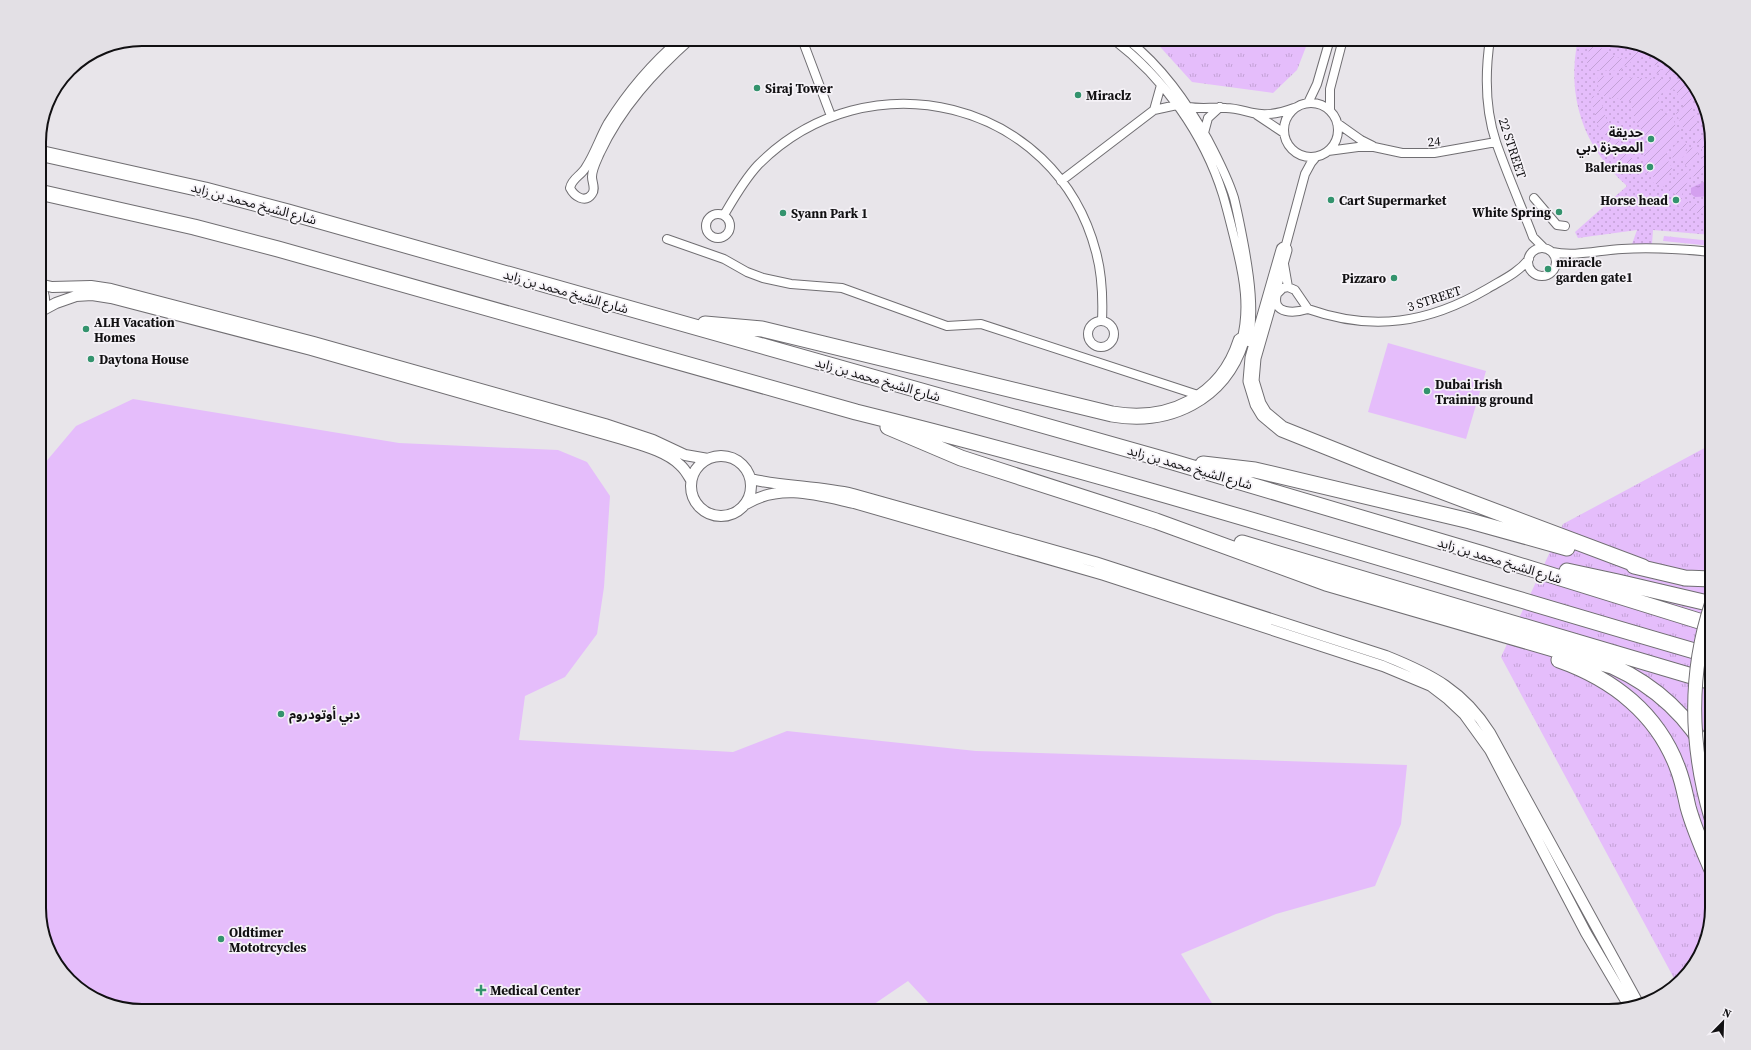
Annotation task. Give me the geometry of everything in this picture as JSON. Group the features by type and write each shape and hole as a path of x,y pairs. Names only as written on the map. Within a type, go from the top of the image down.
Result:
{"highway":[{"name":"شارع الشيخ محمد بن زايد","path":"46,155 197,188 288,212 1173,462 1483,554 1705,623"},
{"path":"46,194 187,225 270,247 856,412 958,437 1160,494 1705,654"},
{"path":"1284,250 1251,370 1251,381 1258,404 1268,418 1282,429 1372,465 1643,568"},
{"path":"673,321 762,329 1125,416 1138,417 1164,414 1189,404 1201,396 1226,373 1245,342"},
{"path":"1245,342 1242,386 1243,394 1250,411 1262,426 1273,434 1285,439 1372,465"},
{"path":"856,412 954,456 1156,521 1318,580 1595,661 1628,674 1657,692 1675,707 1694,729 1705,748"},
{"path":"1173,462 1255,470 1470,521 1643,568 1685,578 1705,579"},
{"path":"1156,521 1266,550 1705,680"},
{"path":"1483,554 1705,601"},
{"path":"1424,612 1573,665 1601,678 1626,695 1652,722 1672,754 1695,829 1705,853"}],"main road":[{"path":"1705,627 1701,640 1697,666 1694,717 1699,768 1705,793"}],"street":[{"path":"672,46 653,64 617,110 602,134 586,167 571,183 570,188 577,197 582,199 587,198 592,194 594,190 593,171 608,137 629,104 665,63 683,46"},
{"path":"805,46 832,116"},
{"path":"1121,46 1144,65 1177,105 1198,139 1212,167 1223,195 1231,223 1244,282 1245,342"},
{"path":"1135,46 1168,78 1188,107 1221,164 1234,198 1252,292 1252,326 1245,342"},
{"path":"1308,103 1318,79 1328,46"},
{"path":"1308,309 1295,290 1288,287 1284,270 1284,250 1306,174 1311,162 1316,157 1328,151 1335,143 1338,133 1337,123 1330,110 1330,89 1342,46"},
{"name":"22 STREET","path":"1489,46 1487,90 1496,142 1533,237 1548,250"},
{"path":"1154,110 1161,85"},
{"path":"724,215 739,189 757,166 781,144 804,129 832,116 866,106 903,103 939,106 974,116 1007,132 1036,154 1061,181 1081,212 1096,252 1101,278 1102,321"},
{"path":"1188,107 1220,107 1254,113 1282,112 1308,103 1320,104 1330,110"},
{"path":"1061,181 1154,110 1177,105"},
{"path":"1204,133 1208,118 1220,107"},
{"path":"1296,108 1287,119 1284,133 1286,141 1291,149 1298,154 1307,157 1316,157"},
{"path":"1254,113 1284,133"},
{"name":"24","path":"1337,123 1374,147"},
{"name":"24","path":"1328,151 1358,147 1374,147 1402,153 1434,153 1496,142"},
{"path":"1521,206 1536,196 1557,225 1565,226"},
{"name":"22 STREET","path":"1530,257 1533,237"},
{"path":"666,239 724,259 758,276 791,284 842,288 947,326 981,324 1201,396"},
{"path":"1556,265 1566,257 1574,254 1607,250 1654,248 1705,252"},
{"path":"1548,250 1556,258 1556,265 1553,272 1544,276 1538,275 1529,268 1530,257 1536,250 1548,250 1574,254"},
{"name":"3 STREET","path":"1288,287 1283,288 1277,294 1276,302 1281,309 1289,312 1308,309 1336,318 1361,321 1399,321 1421,318 1470,299 1514,273 1530,257"},
{"name":"3 STREET","path":"1514,273 1532,271"},
{"path":"46,286 101,287 186,308 605,424 643,437 685,455 708,459"},
{"path":"46,310 69,298 92,295 110,298 311,350 622,438 650,448 674,460 684,469 692,480"},
{"path":"716,456 726,456 734,459 748,471 751,479 751,495 746,504 737,513 728,516 719,517 710,514 697,504 691,488 692,480 698,468 708,459 716,456"},
{"path":"751,479 781,485 830,489 853,494 1057,551 1386,656 1436,678 1462,698 1484,724 1636,1000"},
{"path":"746,504 762,496 793,493 817,495 854,503 1104,575 1383,666 1436,689 1456,706 1483,739 1586,933 1627,1002"},
{"path":"1586,933 1596,928"}],"green space":[{"path":"1159,46 1306,46 1297,70 1273,93 1192,82"},
{"name":"حديقة المعجزة دبي","path":"1577,46 1609,46 1634,49 1646,53 1668,66 1685,83 1698,105 1702,117 1705,136 1705,234 1653,230 1652,244 1632,244 1637,230 1578,238 1575,232 1627,186 1599,155 1589,137 1577,100 1574,81"},
{"path":"1592,47 1605,49 1616,57 1625,59 1633,56 1637,50 1643,52 1641,59 1631,62 1627,66 1623,65 1621,71 1592,70 1588,67 1587,62 1589,49"},
{"path":"1653,57 1669,66 1651,65"},
{"path":"1652,69 1673,71 1678,75 1651,73 1650,71"},
{"path":"1597,76 1682,80 1685,83 1692,94 1691,106 1697,123 1693,130 1684,130 1676,113 1681,110 1684,105 1675,90 1666,91 1658,97 1660,109 1668,116 1672,115 1676,127 1682,133 1668,148 1667,156 1672,169 1663,187 1652,182 1654,177 1641,170 1646,147 1655,137 1653,135 1648,138 1646,134 1644,135 1631,111 1633,110 1631,104 1634,103 1633,100 1624,102 1615,97 1614,99 1599,94"},
{"path":"1591,95 1601,100 1605,116 1612,131 1602,136 1596,120"},
{"path":"1698,135 1705,142 1705,160 1702,159 1702,148 1695,140"},
{"path":"1616,137 1627,154 1637,163 1632,175 1615,157 1605,142"},
{"path":"1685,140 1687,147 1683,157 1674,161 1672,150 1675,145"},
{"path":"1696,146 1699,158 1694,164 1687,167 1684,160 1690,149"},
{"path":"1700,163 1705,165 1705,172 1689,178 1681,197 1669,191 1679,173 1683,171 1687,173"},
{"path":"1681,198 1691,204 1705,204 1705,214 1698,213 1677,205"},
{"path":"1664,236 1705,240 1705,245 1663,241"},
{"name":"Dubai Irish Training ground","path":"1388,343 1486,371 1466,439 1368,412"},
{"name":"دبي أوتودروم","path":"133,399 399,443 558,450 587,462 610,496 604,587 597,634 565,677 525,696 519,740 733,752 787,731 976,751 1407,765 1401,824 1375,886 1276,914 1181,954 1213,1004 929,1004 908,981 874,1004 142,1004 117,1001 105,997 83,984 70,971 56,951 51,939 46,914 46,462 76,426"},
{"path":"1705,448 1705,908 1702,933 1698,945 1685,967 1674,979 1501,657 1563,524"}],"water":[{"path":"1705,181 1705,196 1695,197 1691,194 1691,188"}],"place":[{"name":"Siraj Tower","path":"757,88"},
{"name":"Miraclz","path":"1078,95"},
{"name":"حديقة المعجزة دبي","path":"1651,139"},
{"name":"Balerinas","path":"1650,167"},
{"name":"Cart Supermarket","path":"1331,200"},
{"name":"Horse head","path":"1676,200"},
{"name":"White Spring","path":"1559,212"},
{"name":"Syann Park 1","path":"783,213"},
{"name":"miracle garden gate1","path":"1548,269"},
{"name":"Pizzaro","path":"1394,278"},
{"name":"ALH Vacation Homes","path":"86,329"},
{"name":"Daytona House","path":"91,359"},
{"name":"Dubai Irish Training ground","path":"1427,391"},
{"name":"دبي أوتودروم","path":"281,714"},
{"name":"Oldtimer Mototrcycles","path":"221,939"},
{"name":"Medical Center","path":"481,990"}]}
